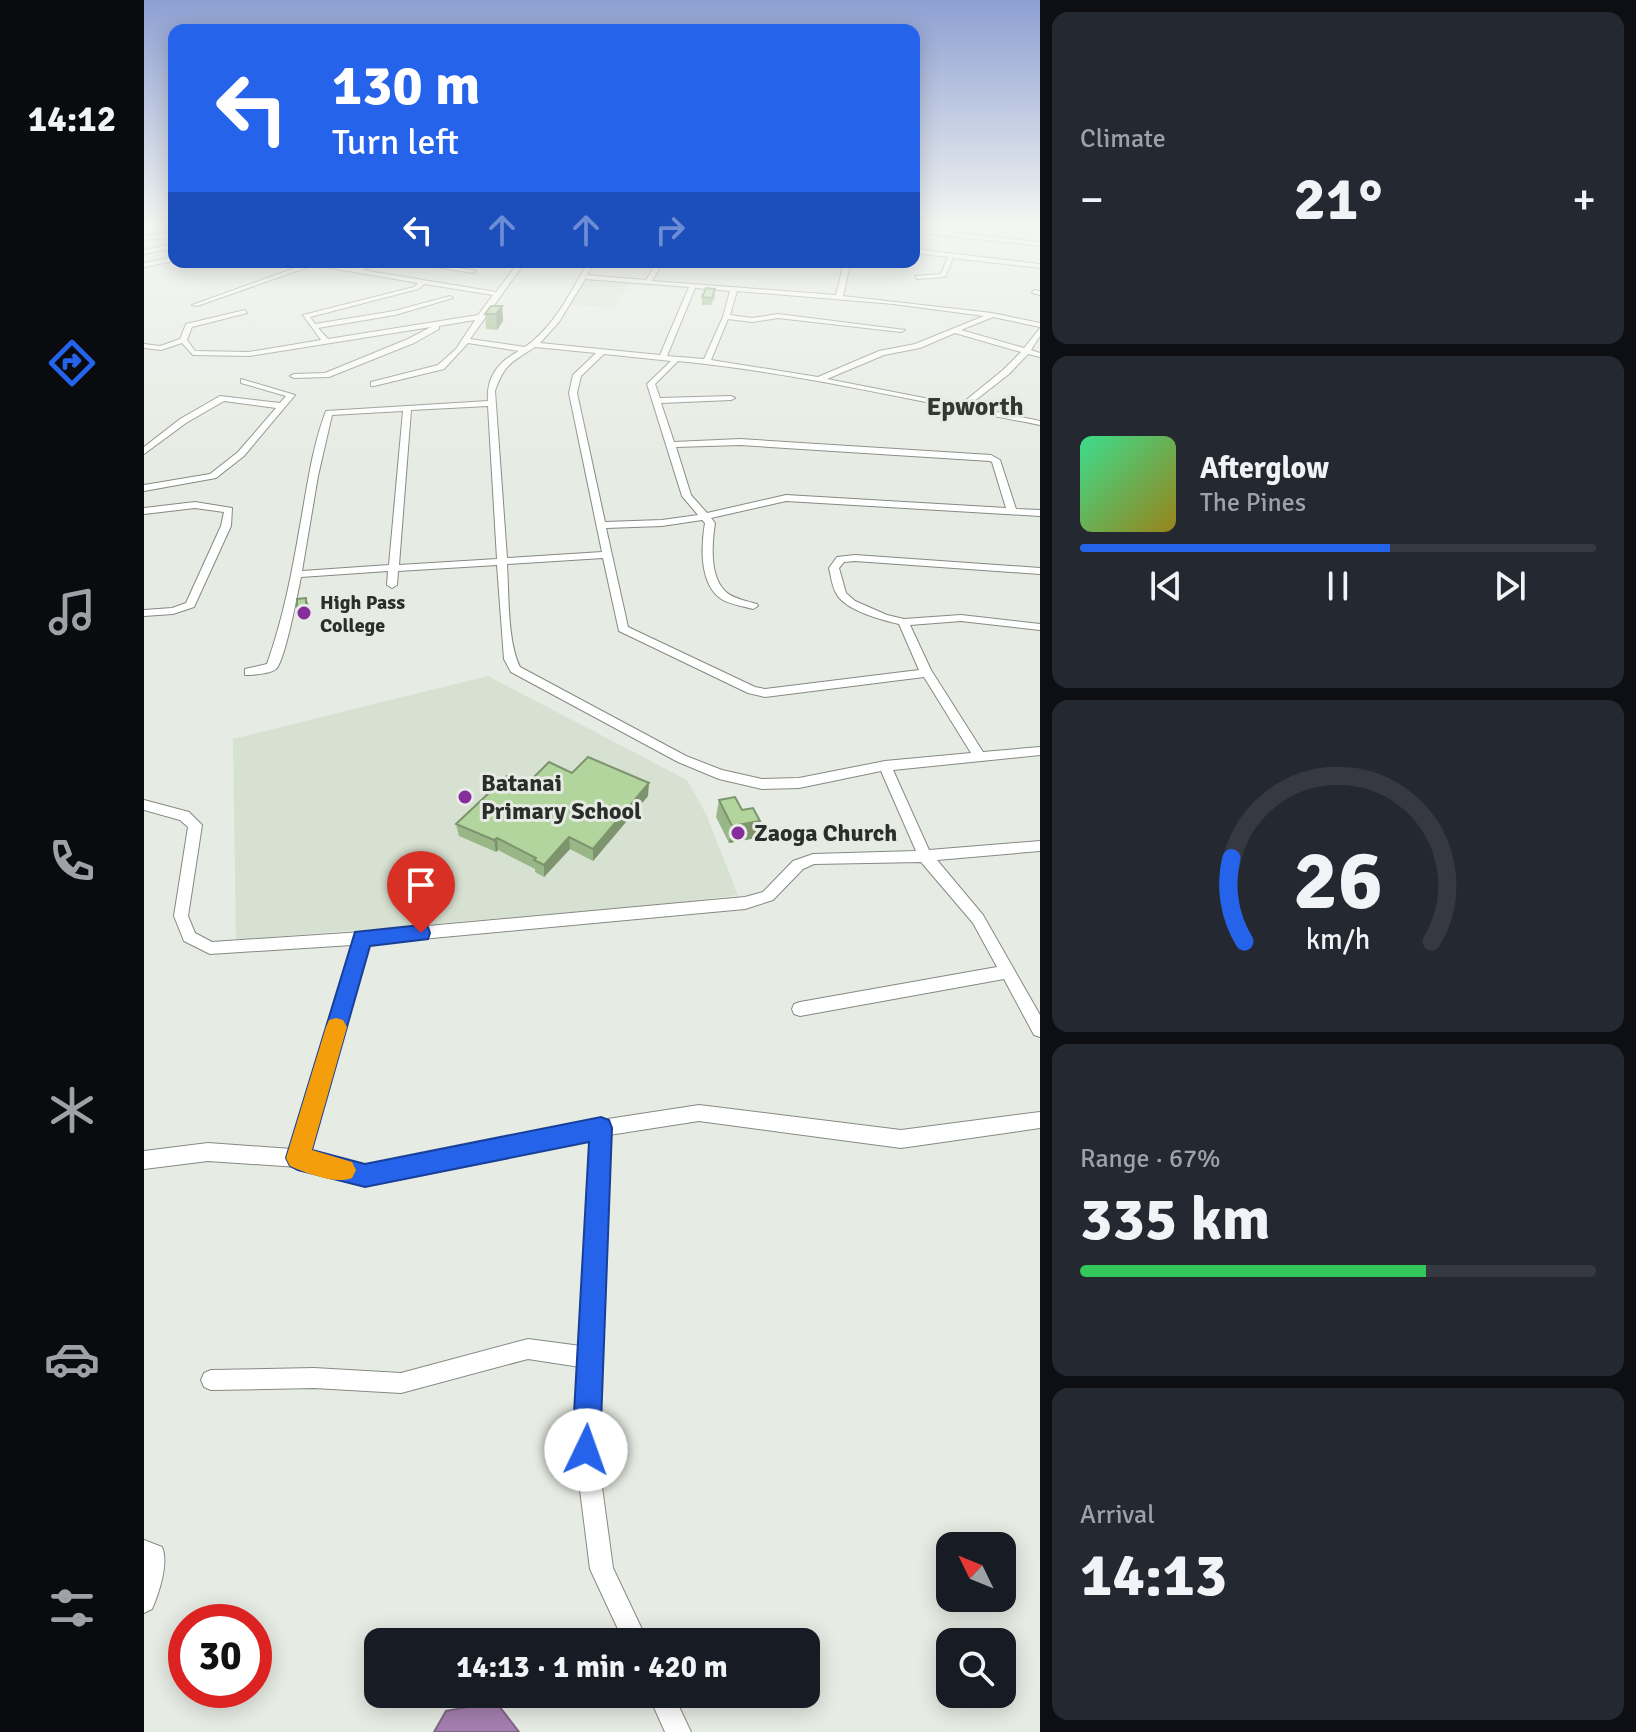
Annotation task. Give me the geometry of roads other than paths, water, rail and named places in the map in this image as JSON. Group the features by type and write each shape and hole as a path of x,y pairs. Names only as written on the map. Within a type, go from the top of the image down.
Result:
{"street":[{"path":"326,341 305,316 345,306"},
{"path":"315,326 421,306"},
{"path":"374,384 441,367 467,341 489,306"},
{"path":"564,306 550,328 503,364 493,382 490,403 510,659 515,669 682,759 719,774 762,784 799,783 885,766 1040,751"},
{"path":"662,359 685,306"},
{"path":"707,362 729,306"},
{"path":"909,306 992,315 1040,327 1026,351 1004,374 963,406"},
{"path":"144,346 161,348 183,340 189,326 245,312"},
{"path":"817,380 853,363 917,346 992,315"},
{"path":"726,317 752,320 778,316 901,330"},
{"path":"183,340 193,353 249,354 480,317"},
{"path":"294,376 326,375 411,341 437,326 437,323"},
{"path":"956,331 1040,355"},
{"path":"467,341 707,362 963,406 1040,423"},
{"path":"144,355 154,348"},
{"path":"601,353 577,375 573,393 623,629 752,690 765,693 928,673"},
{"path":"675,361 651,384 670,445 687,496 710,523 705,547 718,590 728,598 753,606"},
{"path":"144,488 213,476 241,454 291,395 244,381"},
{"path":"144,451 173,428 223,398 282,406"},
{"path":"657,401 731,398"},
{"path":"249,672 272,667 284,635 316,455 329,413 490,403"},
{"path":"392,585 407,408"},
{"path":"1029,420 1040,411"},
{"path":"670,445 740,442 991,458 996,460 1012,511"},
{"path":"602,525 662,523 786,498 1040,513"},
{"path":"144,511 195,505 229,510 226,526 190,605 173,611 144,613"},
{"path":"296,574 605,555"},
{"path":"1040,571 841,559 834,568 841,594 851,603 904,622 961,618 1040,627"},
{"path":"904,622 907,635 928,673 979,756"},
{"path":"885,766 925,856 978,919 1040,1030"},
{"path":"144,805 184,816 195,825 181,916 189,937 210,948 362,938 745,903 768,896 798,865 813,859 925,856 1040,846"},
{"path":"298,1158 362,938"},
{"path":"800,1009 1007,972"},
{"path":"144,1160 208,1152 298,1158 365,1175 601,1128 699,1113 901,1139 1040,1120"},
{"path":"601,1128 586,1450 602,1569 629,1628"},
{"path":"211,1380 314,1378 401,1383 528,1349 591,1358"},
{"path":"144,1551 154,1555 144,1601"},
{"path":"667,1708 678,1732"}],"place":[{"name":"High Pass College","path":"304,613"},
{"name":"Batanai Primary School","path":"465,797"},
{"name":"Zaoga Church","path":"738,833"}],"district":[{"name":"Epworth","path":"975,407"}]}
